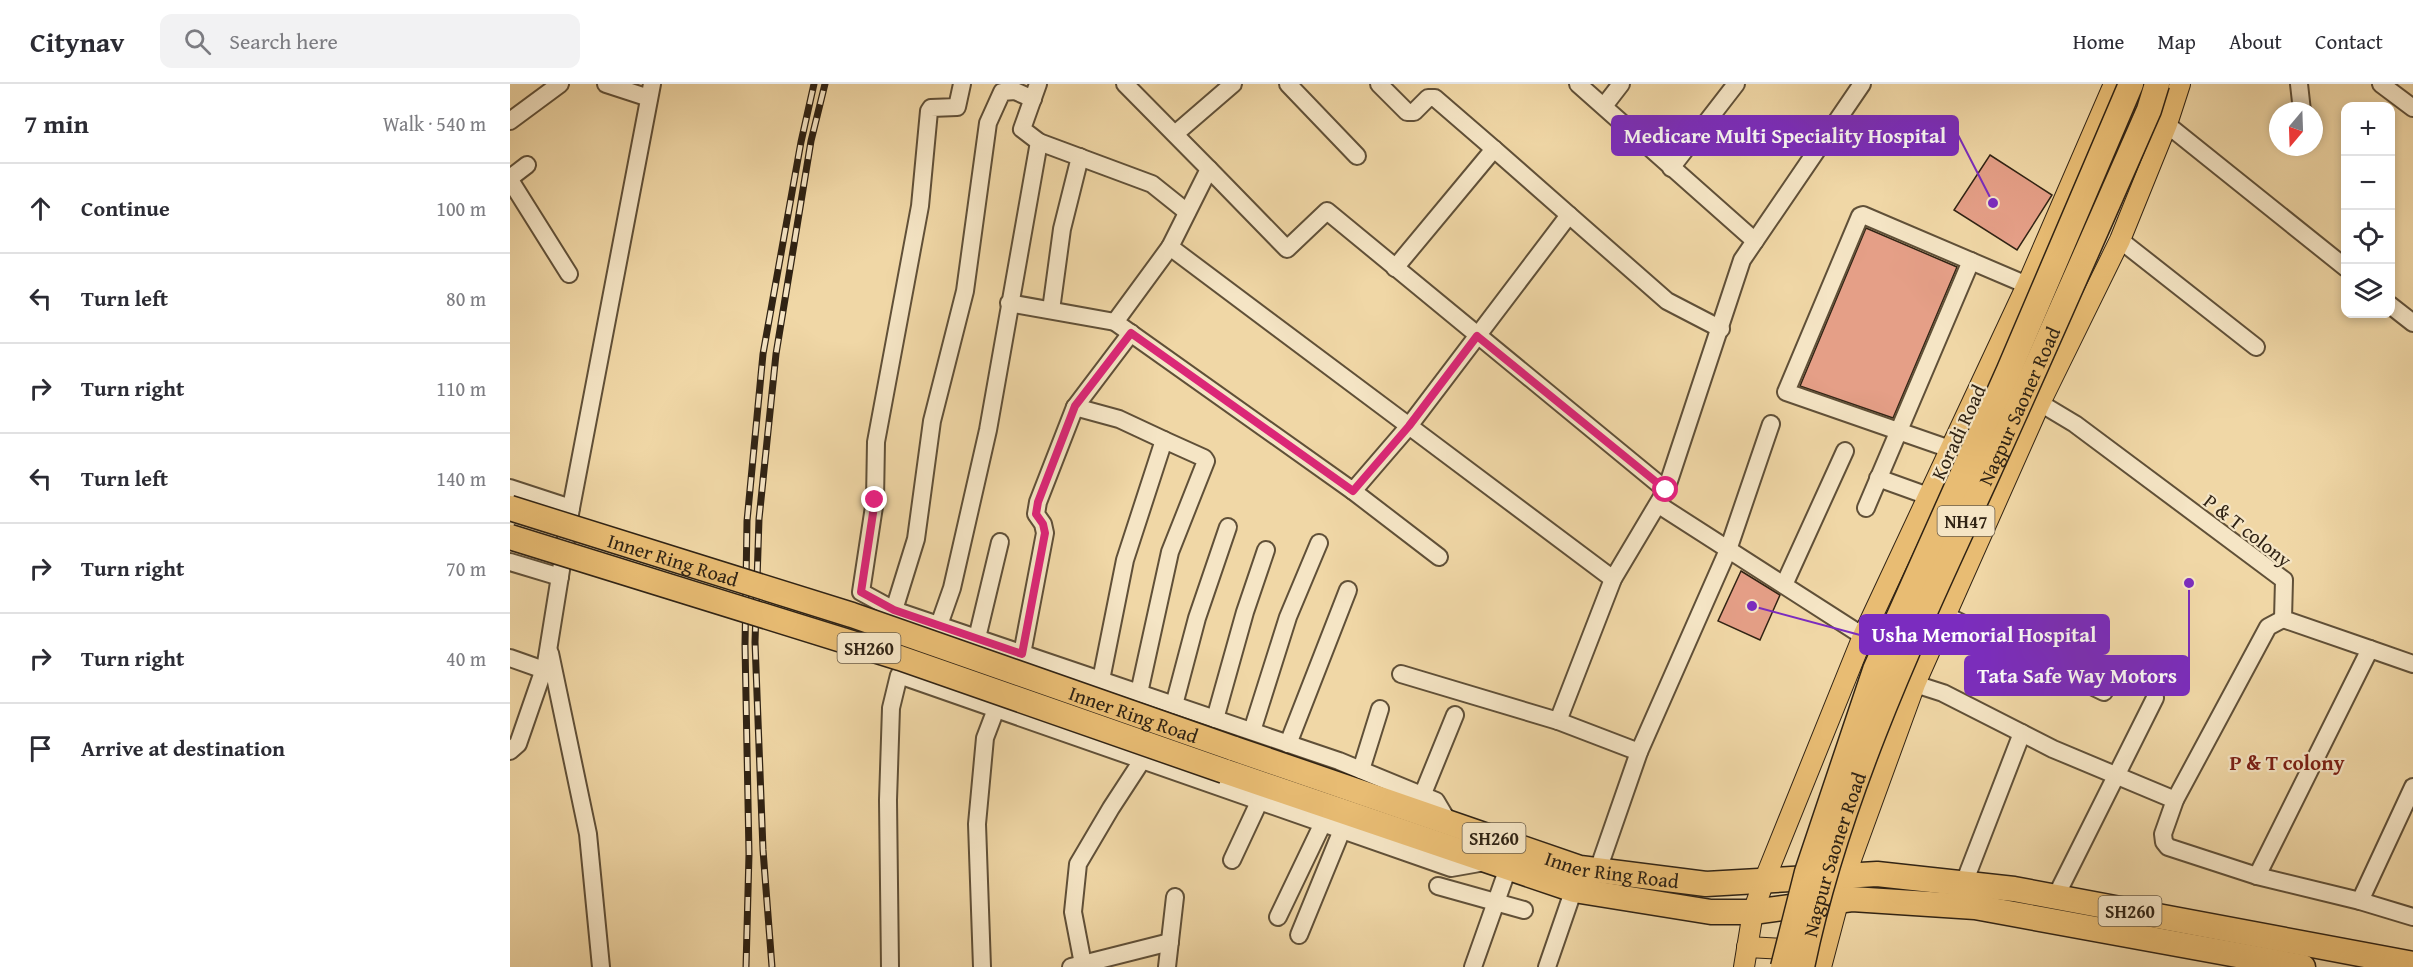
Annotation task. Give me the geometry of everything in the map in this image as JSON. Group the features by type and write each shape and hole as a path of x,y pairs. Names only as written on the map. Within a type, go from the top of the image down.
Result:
{"highway":[{"name":"Nagpur Saoner Road","path":"1783,967 1807,872 1875,670 2010,370 2131,84"},
{"name":"Nagpur Saoner Road","path":"1803,967 1812,923 1834,844 1903,660 2027,389 2149,110 2157,84"},
{"name":"Inner Ring Road","path":"510,508 852,615 1449,823 1584,876 1711,912 1753,912"},
{"name":"Inner Ring Road","path":"510,537 900,658 1498,865 1584,876 1706,884 1764,881"},
{"name":"SH260","path":"1764,881 1877,873 1964,883 2056,896 2413,964"},
{"name":"SH260","path":"1753,912 1852,899 1975,907 2303,967"}],"main road":[{"name":"Koradi Road","path":"1764,881 1863,636 2027,285 2115,84"},
{"path":"1747,947 1823,959 1845,876 1915,684 2040,403 2120,240 2167,124 2180,84"},
{"path":"1872,618 1936,636"},
{"name":"NH47","path":"1753,912 1764,881"},
{"path":"1744,967 1753,912"}],"street":[{"path":"510,121 560,84"},
{"path":"510,751 518,744 544,670 571,508 650,91 606,84"},
{"path":"962,84 957,107 931,108 929,111 920,206 876,442 875,500 861,592 894,610 1361,770 1436,801 1449,823"},
{"path":"1125,84 1287,249 1327,211 1666,490"},
{"path":"1175,134 1233,84"},
{"path":"1288,84 1357,156"},
{"path":"1379,84 1407,112 1414,112 1428,98 1435,98 1667,301 1721,329"},
{"path":"1578,84 1755,242"},
{"path":"1604,106 1621,84"},
{"path":"1671,168 1736,84"},
{"path":"1558,721 1613,579 1666,490 1742,260 1862,84"},
{"path":"2115,84 2341,264"},
{"path":"2299,84 2301,102"},
{"path":"2380,84 2413,108"},
{"path":"894,610 916,539 932,421 965,291 988,123 1002,92 1035,91 1022,129 1039,142 1152,184 1187,212"},
{"path":"939,626 952,588 988,430 1039,142"},
{"path":"1395,268 1494,149"},
{"path":"1051,310 1062,229 1080,157"},
{"path":"527,165 510,179 570,274"},
{"path":"1115,322 1170,247 1209,169"},
{"path":"1353,491 1409,426 1569,215"},
{"path":"1950,448 1786,392 1860,216 1863,215 2027,285"},
{"path":"2120,240 2256,347"},
{"path":"1170,247 1613,579"},
{"path":"1866,508 1971,261"},
{"path":"1010,303 1115,322 1353,491 1439,557"},
{"path":"2395,308 2413,323"},
{"path":"1022,654 1045,533 1043,524 1036,514 1038,502 1075,406 1131,333"},
{"name":"P & T colony","path":"2040,403 2075,424 2284,580 2283,619"},
{"path":"1075,406 1119,419 1204,458 1206,461 1170,552 1139,693"},
{"path":"1547,967 1584,876 1728,550 1771,424"},
{"path":"1101,680 1125,560 1164,440"},
{"path":"1784,585 1845,451"},
{"path":"1878,478 1928,496"},
{"path":"510,488 571,508"},
{"path":"1659,505 1863,636"},
{"path":"1174,705 1197,618 1228,527"},
{"path":"977,638 1000,542"},
{"path":"1252,731 1288,617 1319,543"},
{"path":"1215,719 1245,612 1266,550"},
{"path":"510,562 560,577"},
{"path":"1288,744 1348,590"},
{"path":"1945,615 2104,692"},
{"path":"2413,664 2283,619 2268,627 2175,800 2163,834 2168,848 2258,876 2360,901 2413,917"},
{"path":"549,646 588,834 601,967"},
{"path":"2258,876 2370,649"},
{"path":"510,658 544,670"},
{"path":"1401,674 1558,721 1639,752"},
{"path":"890,967 888,800 891,708 899,675 1450,868 1498,865 1496,902 1473,967"},
{"path":"1915,684 1943,693 2053,749 2175,800"},
{"path":"2056,896 2155,698"},
{"path":"982,967 977,824 985,738 996,709"},
{"path":"1361,770 1380,709"},
{"path":"1422,796 1455,716"},
{"path":"1964,883 2022,733"},
{"path":"1143,759 1110,808 1078,864 1073,912 1077,965 1170,942"},
{"path":"2360,901 2413,788"},
{"path":"1232,860 1260,800"},
{"path":"1278,916 1323,823"},
{"path":"1299,935 1342,830"},
{"path":"1438,886 1524,910"},
{"path":"1167,967 1175,897"}],"building":[{"path":"1990,155 2052,195 2017,250 1954,210"},
{"path":"1866,228 1957,267 1893,418 1800,386"},
{"path":"1741,571 1780,595 1760,640 1718,621"}],"railway":[{"path":"746,967 749,854 745,645 747,521 763,354 801,142 814,84"},
{"path":"772,967 763,850 755,642 759,519 776,354 811,141 825,84"}],"place":[{"name":"Medicare Multi Speciality Hospital","path":"1993,203"},
{"name":"Tata Safe Way Motors","path":"2189,583"},
{"name":"Usha Memorial Hospital","path":"1752,606"}],"district":[{"name":"P & T colony","path":"2287,762"}],"route":[{"path":"875,500 861,592 894,610 1022,654 1045,533 1043,524 1036,514 1038,502 1075,406 1131,333 1353,491 1409,426 1477,336 1666,490"}]}
